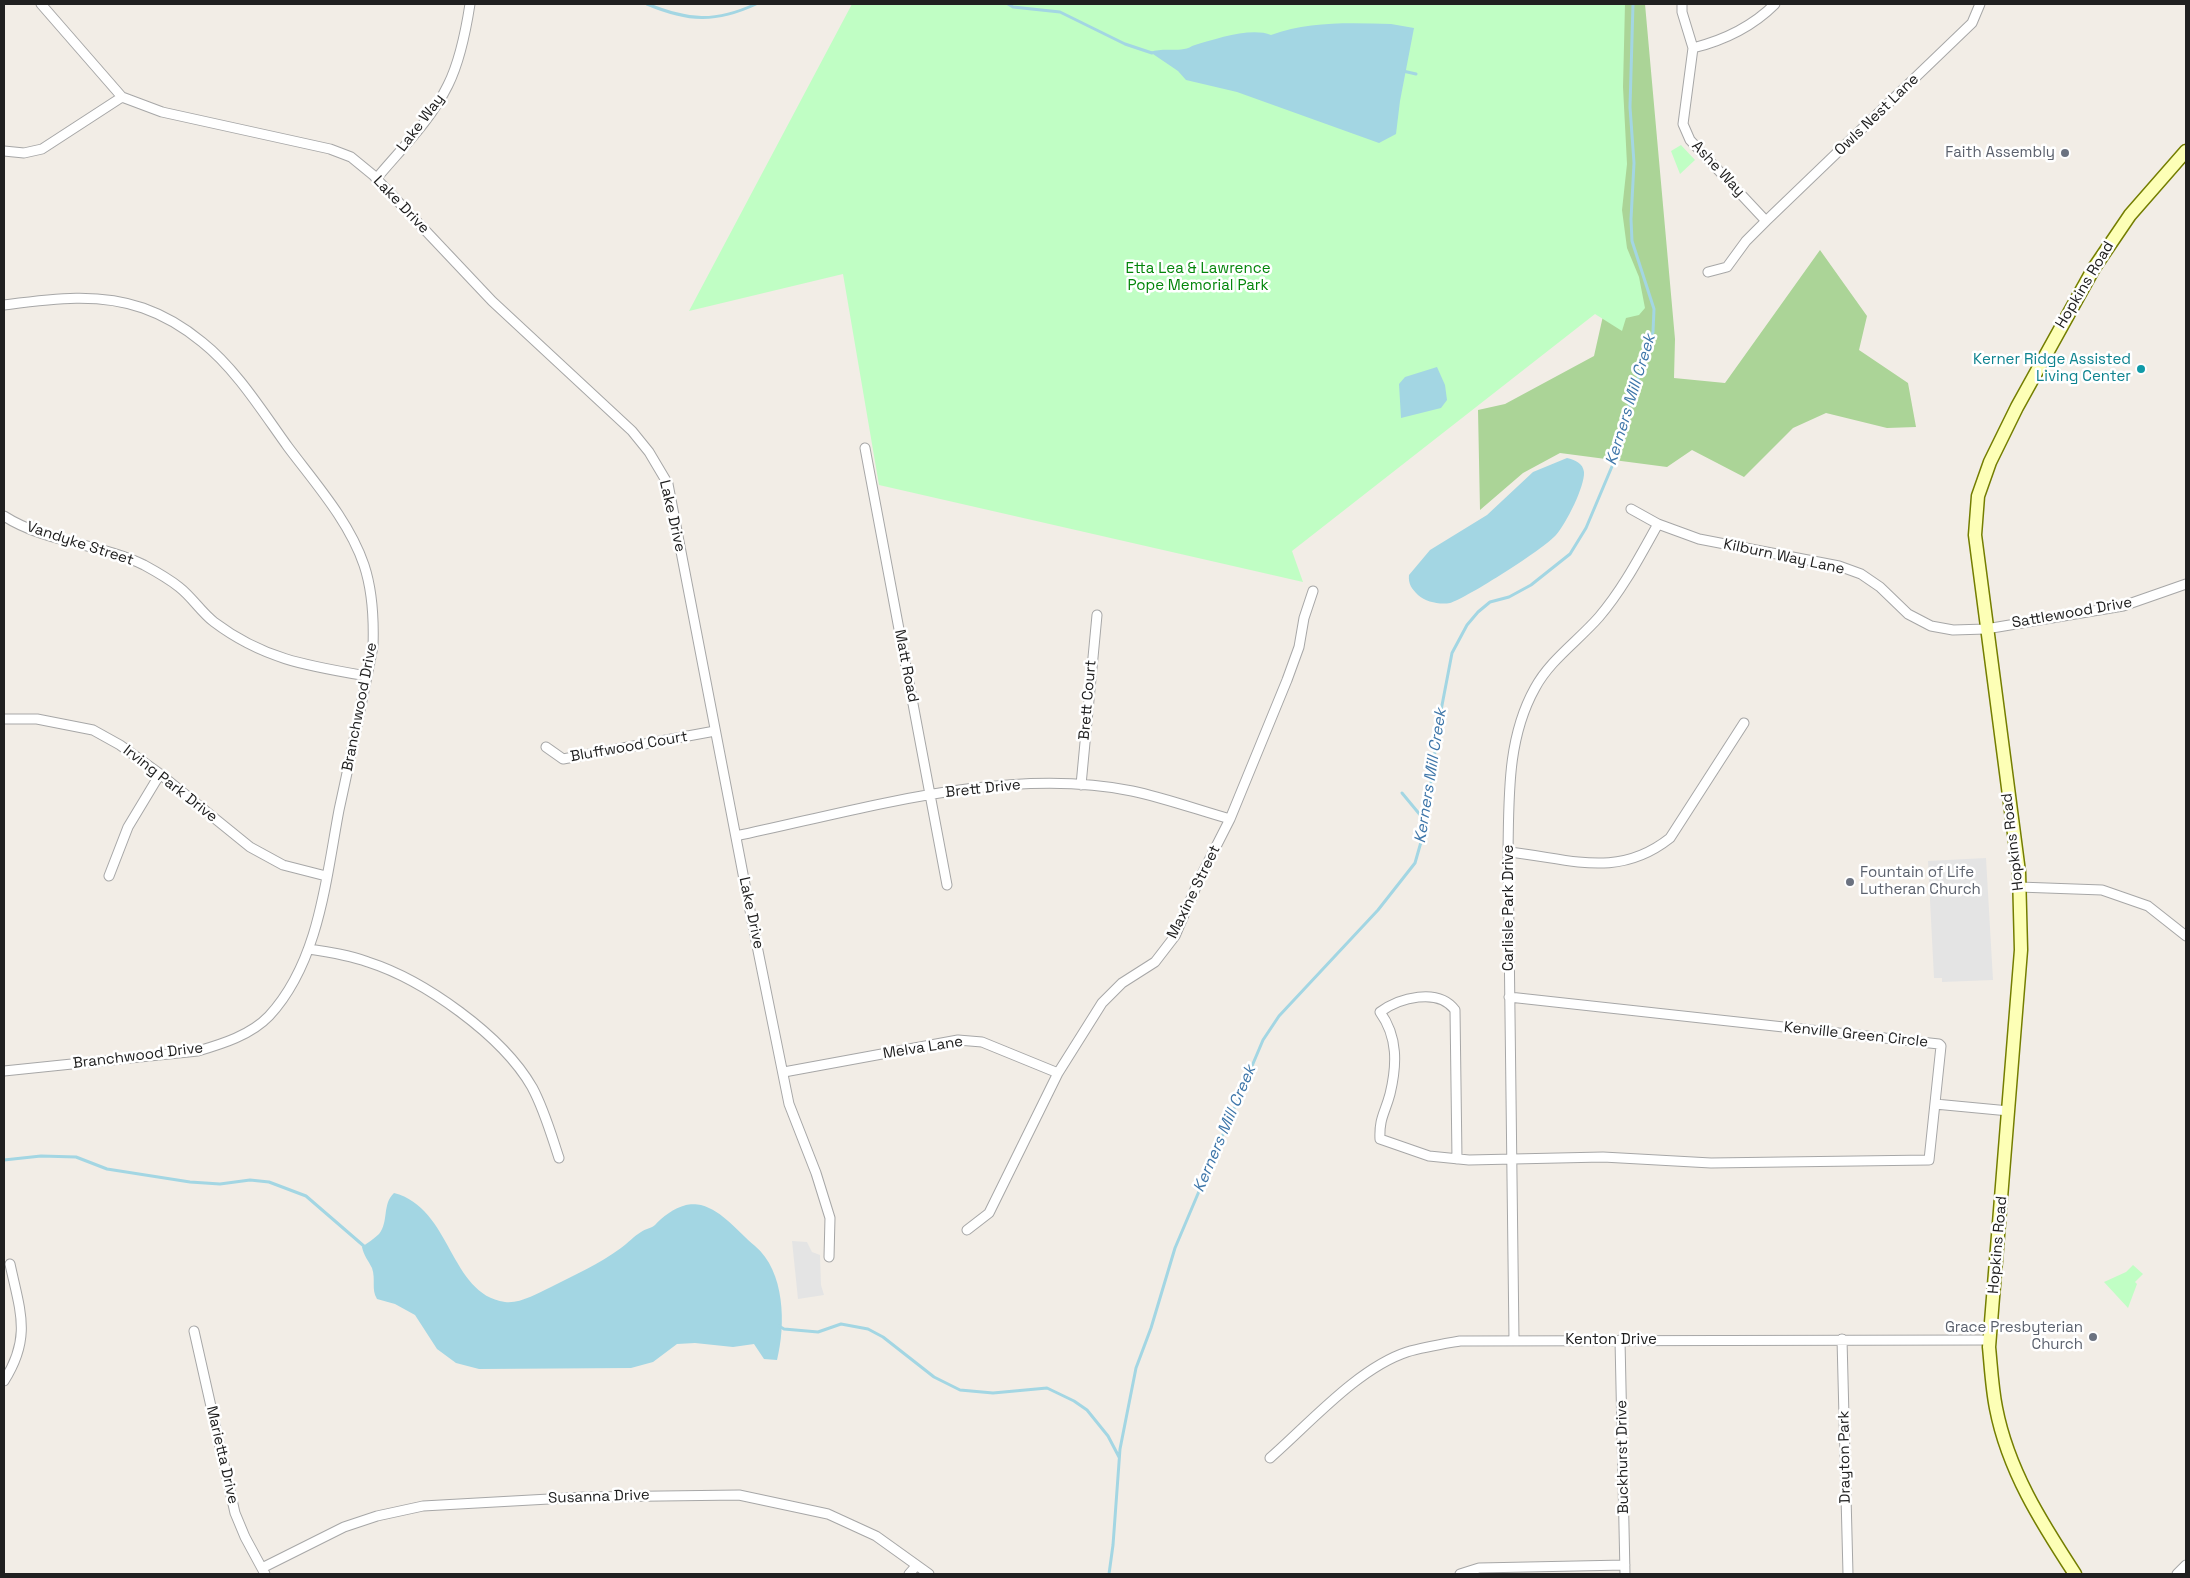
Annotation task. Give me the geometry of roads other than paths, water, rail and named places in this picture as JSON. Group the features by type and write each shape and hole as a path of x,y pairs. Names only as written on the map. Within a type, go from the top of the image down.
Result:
{"main road":[{"name":"Hopkins Road","path":"2075,1574 2033,1509 2010,1457 1996,1408 1990,1340 2021,950 2020,887 1975,535 1978,496 1990,462 2064,319 2106,248 2141,202 2186,151"}],"street":[{"name":"Lake Drive","path":"41,4 122,97 162,112 330,149 351,157 376,179 492,301 632,431 655,460 668,484 789,1104 816,1173 830,1218 829,1257"},
{"name":"Lake Way","path":"376,179 421,126 449,84 456,67 470,4"},
{"name":"Ashe Way","path":"1682,4 1682,12 1693,48 1683,124 1686,132 1690,140 1766,221"},
{"path":"1693,48 1718,42 1740,32 1775,4"},
{"name":"Owls Nest Lane","path":"1766,221 1972,23 1980,4"},
{"path":"4,151 24,153 42,149 122,97"},
{"path":"1708,272 1727,267 1746,241 1766,221"},
{"name":"Branchwood Drive","path":"4,305 62,298 89,298 128,303 145,309 180,327 218,356 314,482 357,548 364,564 373,603 373,647 326,876 309,949 282,1000 267,1017 228,1042 198,1051 4,1071"},
{"name":"Matt Road","path":"865,448 947,885"},
{"name":"Kilburn Way Lane","path":"1631,509 1658,524 1699,539 1839,566 1861,574 1880,588 1908,614 1931,626 1953,630 1986,628"},
{"name":"Vandyke Street","path":"4,516 62,541 119,555 144,565 179,588 213,621 260,651 303,665 366,676"},
{"name":"Carlisle Park Drive","path":"1514,1339 1509,997 1509,778 1517,735 1525,708 1535,686 1552,664 1579,639 1616,596 1658,524"},
{"name":"Sattlewood Drive","path":"1986,628 2124,606 2186,584"},
{"name":"Maxine Street","path":"967,1230 989,1213 1058,1073 1102,1003 1122,983 1156,962 1175,936 1199,880 1230,819 1287,680 1299,647 1304,618 1313,591"},
{"name":"Brett Court","path":"1081,785 1097,615"},
{"name":"Irving Park Drive","path":"4,720 37,719 93,730 120,745 160,774 250,847 283,865 326,876"},
{"path":"1508,852 1593,863 1617,864 1636,859 1653,851 1670,838 1744,723"},
{"name":"Bluffwood Court","path":"546,747 563,758 715,731"},
{"path":"108,876 128,827 160,774"},
{"name":"Brett Drive","path":"736,836 930,795 991,785 1081,785 1131,791 1230,819"},
{"path":"2020,887 2102,890 2148,906 2186,936"},
{"path":"309,949 348,956 394,972 439,998 478,1027 506,1054 531,1086 539,1101 559,1158"},
{"path":"1457,1159 1455,1010 1444,1000 1410,997 1402,999 1380,1012 1394,1038 1395,1066 1389,1096 1379,1121 1380,1139 1429,1156 1457,1159 1511,1158"},
{"name":"Kenville Green Circle","path":"1509,997 1939,1044 1941,1046 1930,1160 1927,1161 1711,1164 1603,1157 1511,1158"},
{"name":"Melva Lane","path":"784,1072 958,1040 982,1042 1058,1073"},
{"path":"1935,1104 2009,1111"},
{"path":"4,1381 19,1354 22,1335 22,1322 10,1264"},
{"name":"Marietta Drive","path":"194,1331 235,1513 263,1571"},
{"name":"Kenton Drive","path":"1270,1458 1359,1379 1378,1366 1406,1353 1460,1341 1514,1339 1990,1340"},
{"name":"Drayton Park","path":"1842,1339 1848,1574"},
{"name":"Buckhurst Drive","path":"1620,1340 1625,1570"},
{"name":"Susanna Drive","path":"263,1571 344,1527 377,1516 423,1506 585,1497 739,1495 828,1514 876,1536 929,1574"},
{"path":"2178,1574 2186,1565"},
{"path":"909,1574 916,1566"},
{"path":"1460,1574 1479,1568 1625,1570"}],"water":[{"path":"1330,24 1391,24 1414,28 1400,101 1396,134 1379,143 1237,92 1186,80 1178,71 1150,52 1185,49 1194,45 1244,33 1254,32 1271,35 1300,27"},
{"path":"1437,367 1445,385 1447,400 1441,408 1401,418 1399,384 1405,377"},
{"path":"1567,458 1580,464 1584,472 1578,495 1570,514 1556,535 1522,561 1488,583 1450,603 1442,604 1429,601 1414,591 1410,584 1409,575 1430,550 1487,515 1533,472"},
{"path":"394,1193 413,1202 428,1215 472,1284 487,1296 505,1302 529,1298 587,1269 613,1254 638,1234 654,1226 677,1208 693,1204 709,1208 723,1217 755,1246 765,1257 772,1269 778,1284 782,1315 782,1331 777,1360 764,1359 754,1344 733,1347 695,1343 677,1344 653,1362 631,1368 479,1369 456,1363 437,1349 415,1315 395,1304 377,1299 375,1295 372,1268 362,1247 377,1236 382,1229 388,1202"}],"waterway":[{"path":"647,4 676,14 701,18 727,14 756,4"},
{"path":"1008,4 1013,7 1060,12 1125,44 1152,53"},
{"name":"Kerners Mill Creek","path":"1109,1574 1120,1449 1136,1368 1151,1328 1175,1248 1263,1040 1279,1016 1378,910 1415,863 1425,828 1439,721 1452,653 1467,625 1490,602 1509,597 1531,585 1570,554 1586,528 1621,445 1623,425 1653,332 1654,309 1632,241 1631,219 1634,163 1630,107 1633,4"},
{"path":"1403,71 1416,74"},
{"path":"1402,793 1426,822"},
{"path":"4,1160 41,1156 76,1157 107,1169 190,1182 220,1184 250,1180 269,1182 306,1196 365,1247"},
{"path":"779,1326 784,1329 818,1332 841,1324 868,1329 883,1337 934,1377 960,1390 993,1393 1047,1388 1074,1401 1087,1410 1108,1436 1119,1457"}],"place":[{"name":"Faith Assembly","path":"2065,153"},
{"name":"Kerner Ridge Assisted Living Center","path":"2141,369"},
{"name":"Fountain of Life Lutheran Church","path":"1850,882"},
{"name":"Grace Presbyterian Church","path":"2093,1337"}],"park label":[{"name":"Etta Lea & Lawrence Pope Memorial Park","path":"1198,278"}]}
